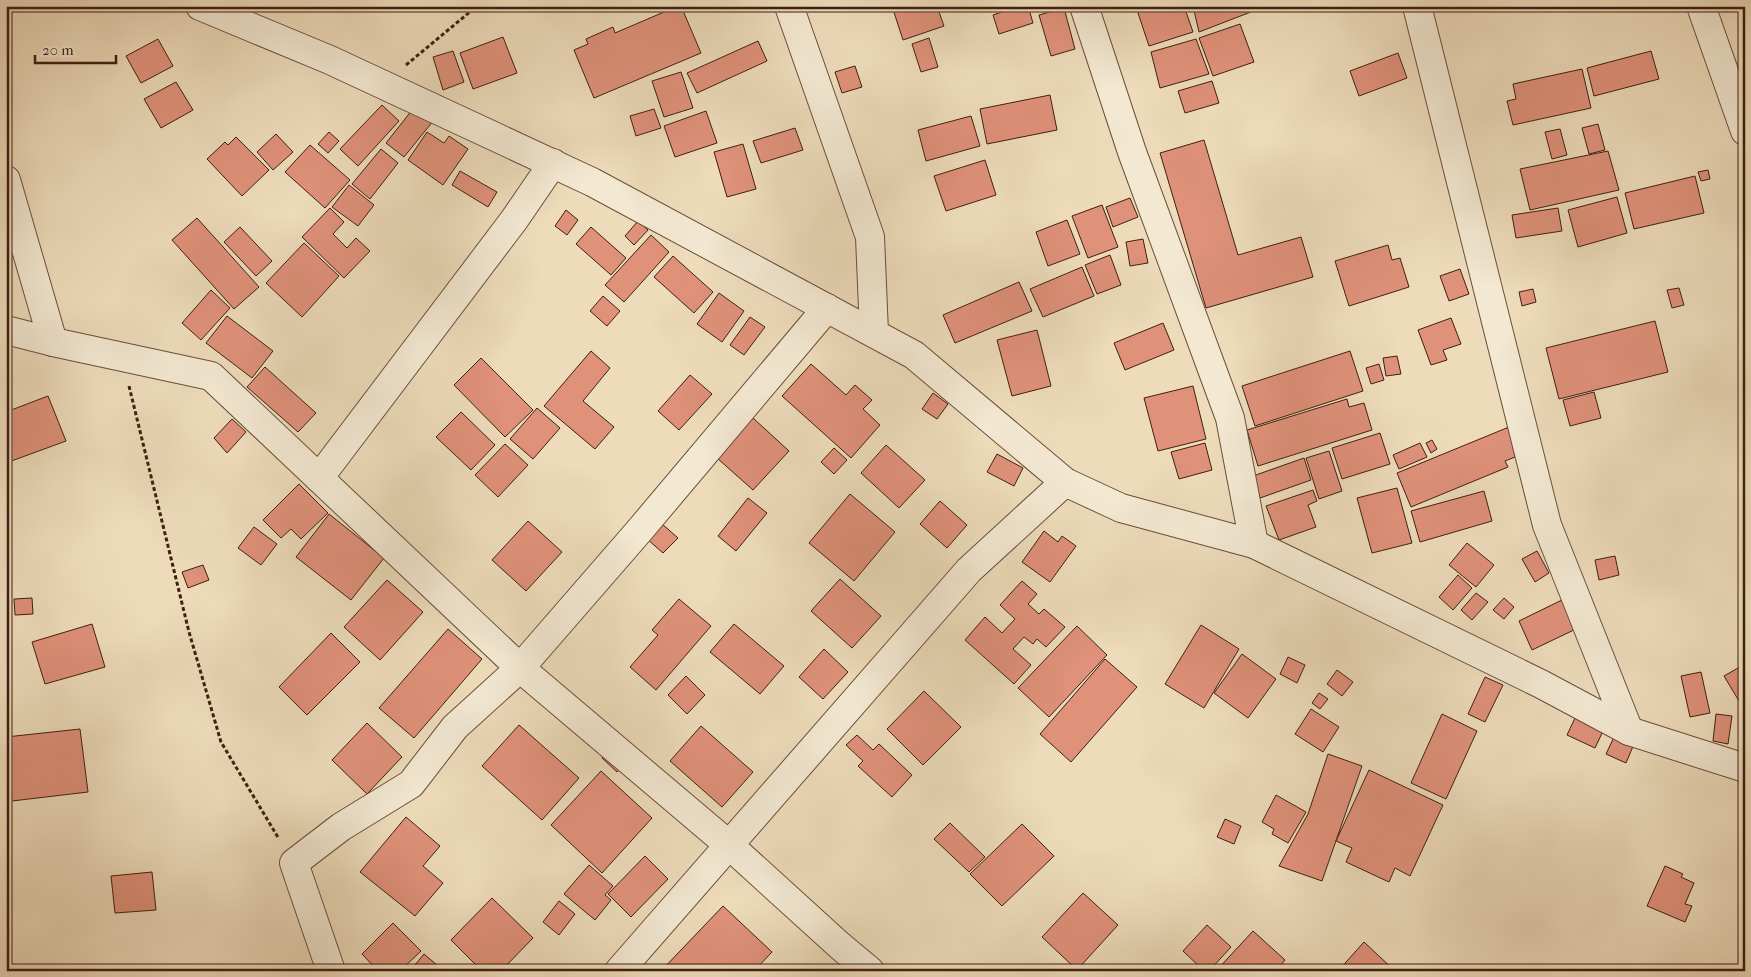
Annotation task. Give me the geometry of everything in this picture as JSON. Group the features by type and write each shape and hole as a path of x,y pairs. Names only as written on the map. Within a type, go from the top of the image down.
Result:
{"street":[{"path":"200,6 330,60 592,182 914,355 1065,482 1122,508 1254,544 1541,684 1629,731 1745,768"},
{"path":"789,6 870,237 874,333"},
{"path":"1084,6 1132,152 1230,418 1254,544"},
{"path":"1417,6 1547,525 1629,731"},
{"path":"1701,6 1745,130"},
{"path":"319,478 514,220 553,164"},
{"path":"6,180 53,342"},
{"path":"331,971 294,863 342,827 411,784 455,727 520,668 639,531 827,308"},
{"path":"6,330 211,376 520,668 728,844 870,971"},
{"path":"619,971 969,570 1065,482"}],"path":[{"path":"386,86 403,67 476,6"},
{"path":"122,357 189,632 221,742 294,863"}],"building":[{"path":"681,6 701,53 594,98 574,50 588,44 586,39 613,27 615,33"},
{"path":"892,6 937,6 944,26 903,40"},
{"path":"1019,6 1028,6 1033,23 999,34 993,15"},
{"path":"1184,6 1193,32 1149,46 1136,7"},
{"path":"1193,6 1255,6 1256,10 1199,32"},
{"path":"1064,8 1075,49 1051,56 1039,15"},
{"path":"1240,24 1254,62 1213,76 1199,38"},
{"path":"503,37 517,73 473,89 460,53"},
{"path":"929,38 938,67 921,72 912,44"},
{"path":"158,39 173,66 141,83 126,56"},
{"path":"1196,39 1209,74 1160,88 1151,52"},
{"path":"758,41 767,61 697,93 687,73"},
{"path":"453,51 464,82 443,90 433,57"},
{"path":"1651,51 1659,79 1594,96 1587,68"},
{"path":"1398,53 1407,78 1359,96 1350,71"},
{"path":"855,66 862,87 842,93 835,72"},
{"path":"1582,69 1591,108 1513,125 1507,101 1516,99 1513,84"},
{"path":"681,72 693,108 664,117 652,81"},
{"path":"1212,81 1219,103 1185,113 1178,91"},
{"path":"176,82 193,110 161,128 144,99"},
{"path":"1050,95 1057,130 987,144 980,109"},
{"path":"382,105 399,121 358,166 340,149"},
{"path":"416,105 434,120 404,157 386,143"},
{"path":"654,109 661,128 636,136 630,116"},
{"path":"706,111 717,143 675,157 664,126"},
{"path":"971,116 980,146 926,161 918,130"},
{"path":"1598,124 1605,150 1589,154 1582,128"},
{"path":"795,128 803,150 761,163 753,141"},
{"path":"1560,129 1567,155 1552,159 1545,132"},
{"path":"329,132 339,141 328,153 318,144"},
{"path":"427,132 444,143 449,136 468,149 443,185 408,160"},
{"path":"276,134 293,152 273,170 257,152"},
{"path":"236,137 269,170 242,196 207,159 225,142 228,145"},
{"path":"1204,140 1238,255 1301,237 1313,277 1206,308 1160,153"},
{"path":"743,144 756,189 727,197 714,152"},
{"path":"310,145 350,180 325,208 285,172"},
{"path":"381,149 398,163 370,199 352,184"},
{"path":"1608,151 1619,190 1530,210 1520,169"},
{"path":"985,160 996,195 946,211 934,176"},
{"path":"1708,170 1710,179 1701,181 1698,172"},
{"path":"460,171 497,192 488,207 452,185"},
{"path":"1695,176 1704,213 1634,229 1625,193"},
{"path":"349,185 374,205 358,226 332,207"},
{"path":"1617,197 1627,233 1578,247 1568,210"},
{"path":"1130,198 1138,217 1113,227 1106,207"},
{"path":"1102,205 1118,247 1088,258 1072,216"},
{"path":"330,208 344,222 333,234 347,248 356,238 370,251 344,278 302,237"},
{"path":"1558,208 1562,231 1516,238 1512,215"},
{"path":"566,210 578,220 567,235 555,226"},
{"path":"197,218 259,287 234,309 172,240"},
{"path":"1067,220 1080,254 1048,266 1036,232"},
{"path":"638,221 648,230 634,245 625,236"},
{"path":"240,227 272,261 256,276 224,242"},
{"path":"591,227 626,258 611,275 576,244"},
{"path":"651,235 669,252 624,302 605,285"},
{"path":"1143,239 1148,263 1130,266 1126,242"},
{"path":"304,243 339,276 302,317 266,283"},
{"path":"1388,245 1392,260 1400,258 1409,287 1349,306 1335,261"},
{"path":"1110,255 1121,285 1097,294 1085,265"},
{"path":"673,256 713,292 694,313 654,277"},
{"path":"1082,267 1094,296 1043,317 1030,289"},
{"path":"1460,269 1469,294 1449,301 1440,276"},
{"path":"1019,282 1032,311 955,343 943,315"},
{"path":"1679,288 1684,305 1672,308 1667,290"},
{"path":"1533,289 1536,302 1522,306 1519,292"},
{"path":"211,290 230,308 201,340 182,323"},
{"path":"719,293 744,311 722,342 697,324"},
{"path":"603,296 620,311 607,326 590,311"},
{"path":"227,316 273,351 252,378 206,343"},
{"path":"750,317 765,327 744,355 730,345"},
{"path":"1451,318 1461,344 1443,350 1447,360 1431,365 1418,330"},
{"path":"1655,321 1668,372 1559,399 1546,348"},
{"path":"1163,323 1174,350 1125,370 1114,343"},
{"path":"1037,330 1051,386 1012,396 997,340"},
{"path":"591,351 610,368 583,401 614,427 595,449 544,406"},
{"path":"1350,351 1363,391 1255,426 1242,386"},
{"path":"1397,356 1401,374 1386,376 1383,358"},
{"path":"481,358 533,410 505,437 454,385"},
{"path":"811,364 846,395 855,385 872,400 863,409 880,425 851,458 782,396"},
{"path":"1379,364 1384,380 1371,384 1366,368"},
{"path":"265,367 316,413 298,432 247,387"},
{"path":"690,375 712,394 679,430 658,411"},
{"path":"1193,386 1206,439 1158,451 1144,398"},
{"path":"1594,392 1601,418 1570,426 1563,400"},
{"path":"933,393 948,404 937,419 922,409"},
{"path":"48,396 66,441 6,463 6,412"},
{"path":"1347,399 1349,407 1364,403 1372,430 1258,466 1247,430"},
{"path":"537,408 560,428 533,459 510,439"},
{"path":"461,412 495,445 471,470 436,437"},
{"path":"753,418 789,451 753,490 717,458"},
{"path":"232,419 246,432 227,453 214,438"},
{"path":"1509,427 1520,455 1505,461 1508,467 1411,507 1397,473"},
{"path":"1380,433 1390,464 1342,479 1332,448"},
{"path":"1432,440 1437,449 1431,453 1426,443"},
{"path":"1205,443 1212,470 1179,479 1171,452"},
{"path":"1420,443 1427,457 1399,469 1393,455"},
{"path":"505,444 528,465 498,497 475,475"},
{"path":"886,445 925,480 899,508 861,473"},
{"path":"834,448 847,460 834,474 821,462"},
{"path":"1329,451 1342,491 1319,499 1306,458"},
{"path":"997,454 1023,468 1014,486 987,472"},
{"path":"1304,458 1311,480 1260,498 1253,476"},
{"path":"299,484 328,513 301,539 291,529 281,538 263,520"},
{"path":"1397,488 1412,543 1372,553 1357,498"},
{"path":"1313,490 1317,501 1308,505 1316,527 1279,540 1266,506"},
{"path":"1484,491 1492,521 1420,542 1411,511"},
{"path":"850,494 895,532 854,581 809,543"},
{"path":"748,498 767,513 736,551 718,536"},
{"path":"940,501 967,525 947,548 920,524"},
{"path":"329,514 384,558 351,600 296,557"},
{"path":"528,521 562,552 526,591 492,560"},
{"path":"661,523 678,538 663,553 646,538"},
{"path":"254,527 277,544 261,565 238,548"},
{"path":"1044,531 1058,542 1062,536 1076,546 1050,582 1022,562"},
{"path":"1467,543 1494,565 1476,587 1449,565"},
{"path":"1537,551 1549,573 1535,582 1522,559"},
{"path":"1615,556 1619,575 1599,580 1595,560"},
{"path":"203,565 209,580 188,588 182,572"},
{"path":"1458,575 1472,588 1453,610 1439,597"},
{"path":"840,579 881,616 852,648 811,611"},
{"path":"387,580 423,612 380,660 344,627"},
{"path":"1022,581 1037,594 1028,604 1039,614 1044,609 1065,627 1046,647 1037,639 1033,644 1024,637 1013,649 1031,665 1014,684 965,640 985,617 1002,633 1015,619 1000,605"},
{"path":"1476,593 1488,602 1472,620 1461,610"},
{"path":"32,598 33,614 15,615 14,599"},
{"path":"1504,598 1514,607 1504,619 1493,610"},
{"path":"679,599 711,626 656,690 630,667 658,635 652,630"},
{"path":"1564,599 1578,628 1532,650 1519,621"},
{"path":"92,624 105,667 45,684 32,642"},
{"path":"734,624 784,666 760,694 710,652"},
{"path":"1201,625 1239,649 1204,708 1165,684"},
{"path":"1077,626 1107,655 1049,717 1018,688"},
{"path":"448,629 482,659 414,738 379,708"},
{"path":"331,633 360,662 307,715 279,687"},
{"path":"824,649 848,672 823,699 799,677"},
{"path":"1242,654 1276,679 1248,718 1214,693"},
{"path":"1288,657 1305,665 1297,683 1280,674"},
{"path":"1105,659 1137,687 1071,762 1040,734"},
{"path":"1745,664 1745,711 1724,676"},
{"path":"1337,670 1353,682 1342,696 1327,684"},
{"path":"1701,672 1710,713 1690,717 1681,676"},
{"path":"686,676 705,695 687,714 668,695"},
{"path":"1485,677 1503,685 1485,722 1468,714"},
{"path":"924,691 961,727 923,765 887,729"},
{"path":"1319,693 1328,699 1320,709 1312,703"},
{"path":"1311,709 1339,727 1323,752 1295,734"},
{"path":"1442,714 1477,731 1446,799 1411,783"},
{"path":"1716,714 1732,716 1728,744 1713,741"},
{"path":"1575,718 1603,731 1595,748 1567,735"},
{"path":"367,723 402,757 367,794 332,760"},
{"path":"519,725 579,778 542,820 482,766"},
{"path":"701,726 753,772 722,807 670,761"},
{"path":"80,729 88,792 12,801 6,737"},
{"path":"857,735 873,750 879,744 912,775 892,797 858,766 863,761 846,745"},
{"path":"1615,735 1634,744 1626,763 1606,754"},
{"path":"610,749 625,763 617,772 602,758"},
{"path":"1328,754 1362,766 1322,881 1279,866 1308,814"},
{"path":"1369,770 1443,805 1410,876 1395,868 1389,882 1346,862 1352,848 1336,841"},
{"path":"601,771 652,818 602,873 551,825"},
{"path":"1276,795 1306,812 1288,843 1272,834 1274,829 1262,822"},
{"path":"406,817 440,846 423,866 443,883 415,916 360,872"},
{"path":"1225,819 1241,826 1234,844 1217,837"},
{"path":"950,823 985,857 969,872 934,839"},
{"path":"1022,824 1054,856 1002,906 970,874"},
{"path":"645,856 668,879 631,917 608,894"},
{"path":"589,865 613,886 605,895 611,900 595,920 564,894"},
{"path":"1665,866 1683,874 1681,877 1694,883 1685,904 1692,906 1685,922 1647,906"},
{"path":"152,872 156,910 115,913 111,876"},
{"path":"1083,893 1118,925 1077,970 1042,937"},
{"path":"492,898 533,938 501,971 482,971 451,940"},
{"path":"559,901 575,914 559,935 543,922"},
{"path":"723,906 772,952 754,971 661,971"},
{"path":"393,923 421,951 400,971 378,971 362,954"},
{"path":"1207,925 1231,947 1209,971 1204,971 1183,951"},
{"path":"1253,931 1285,960 1276,971 1216,971"},
{"path":"1364,942 1395,971 1338,971"},
{"path":"424,954 444,971 410,971"},
{"path":"6,958 11,958 12,971 6,971"}]}
